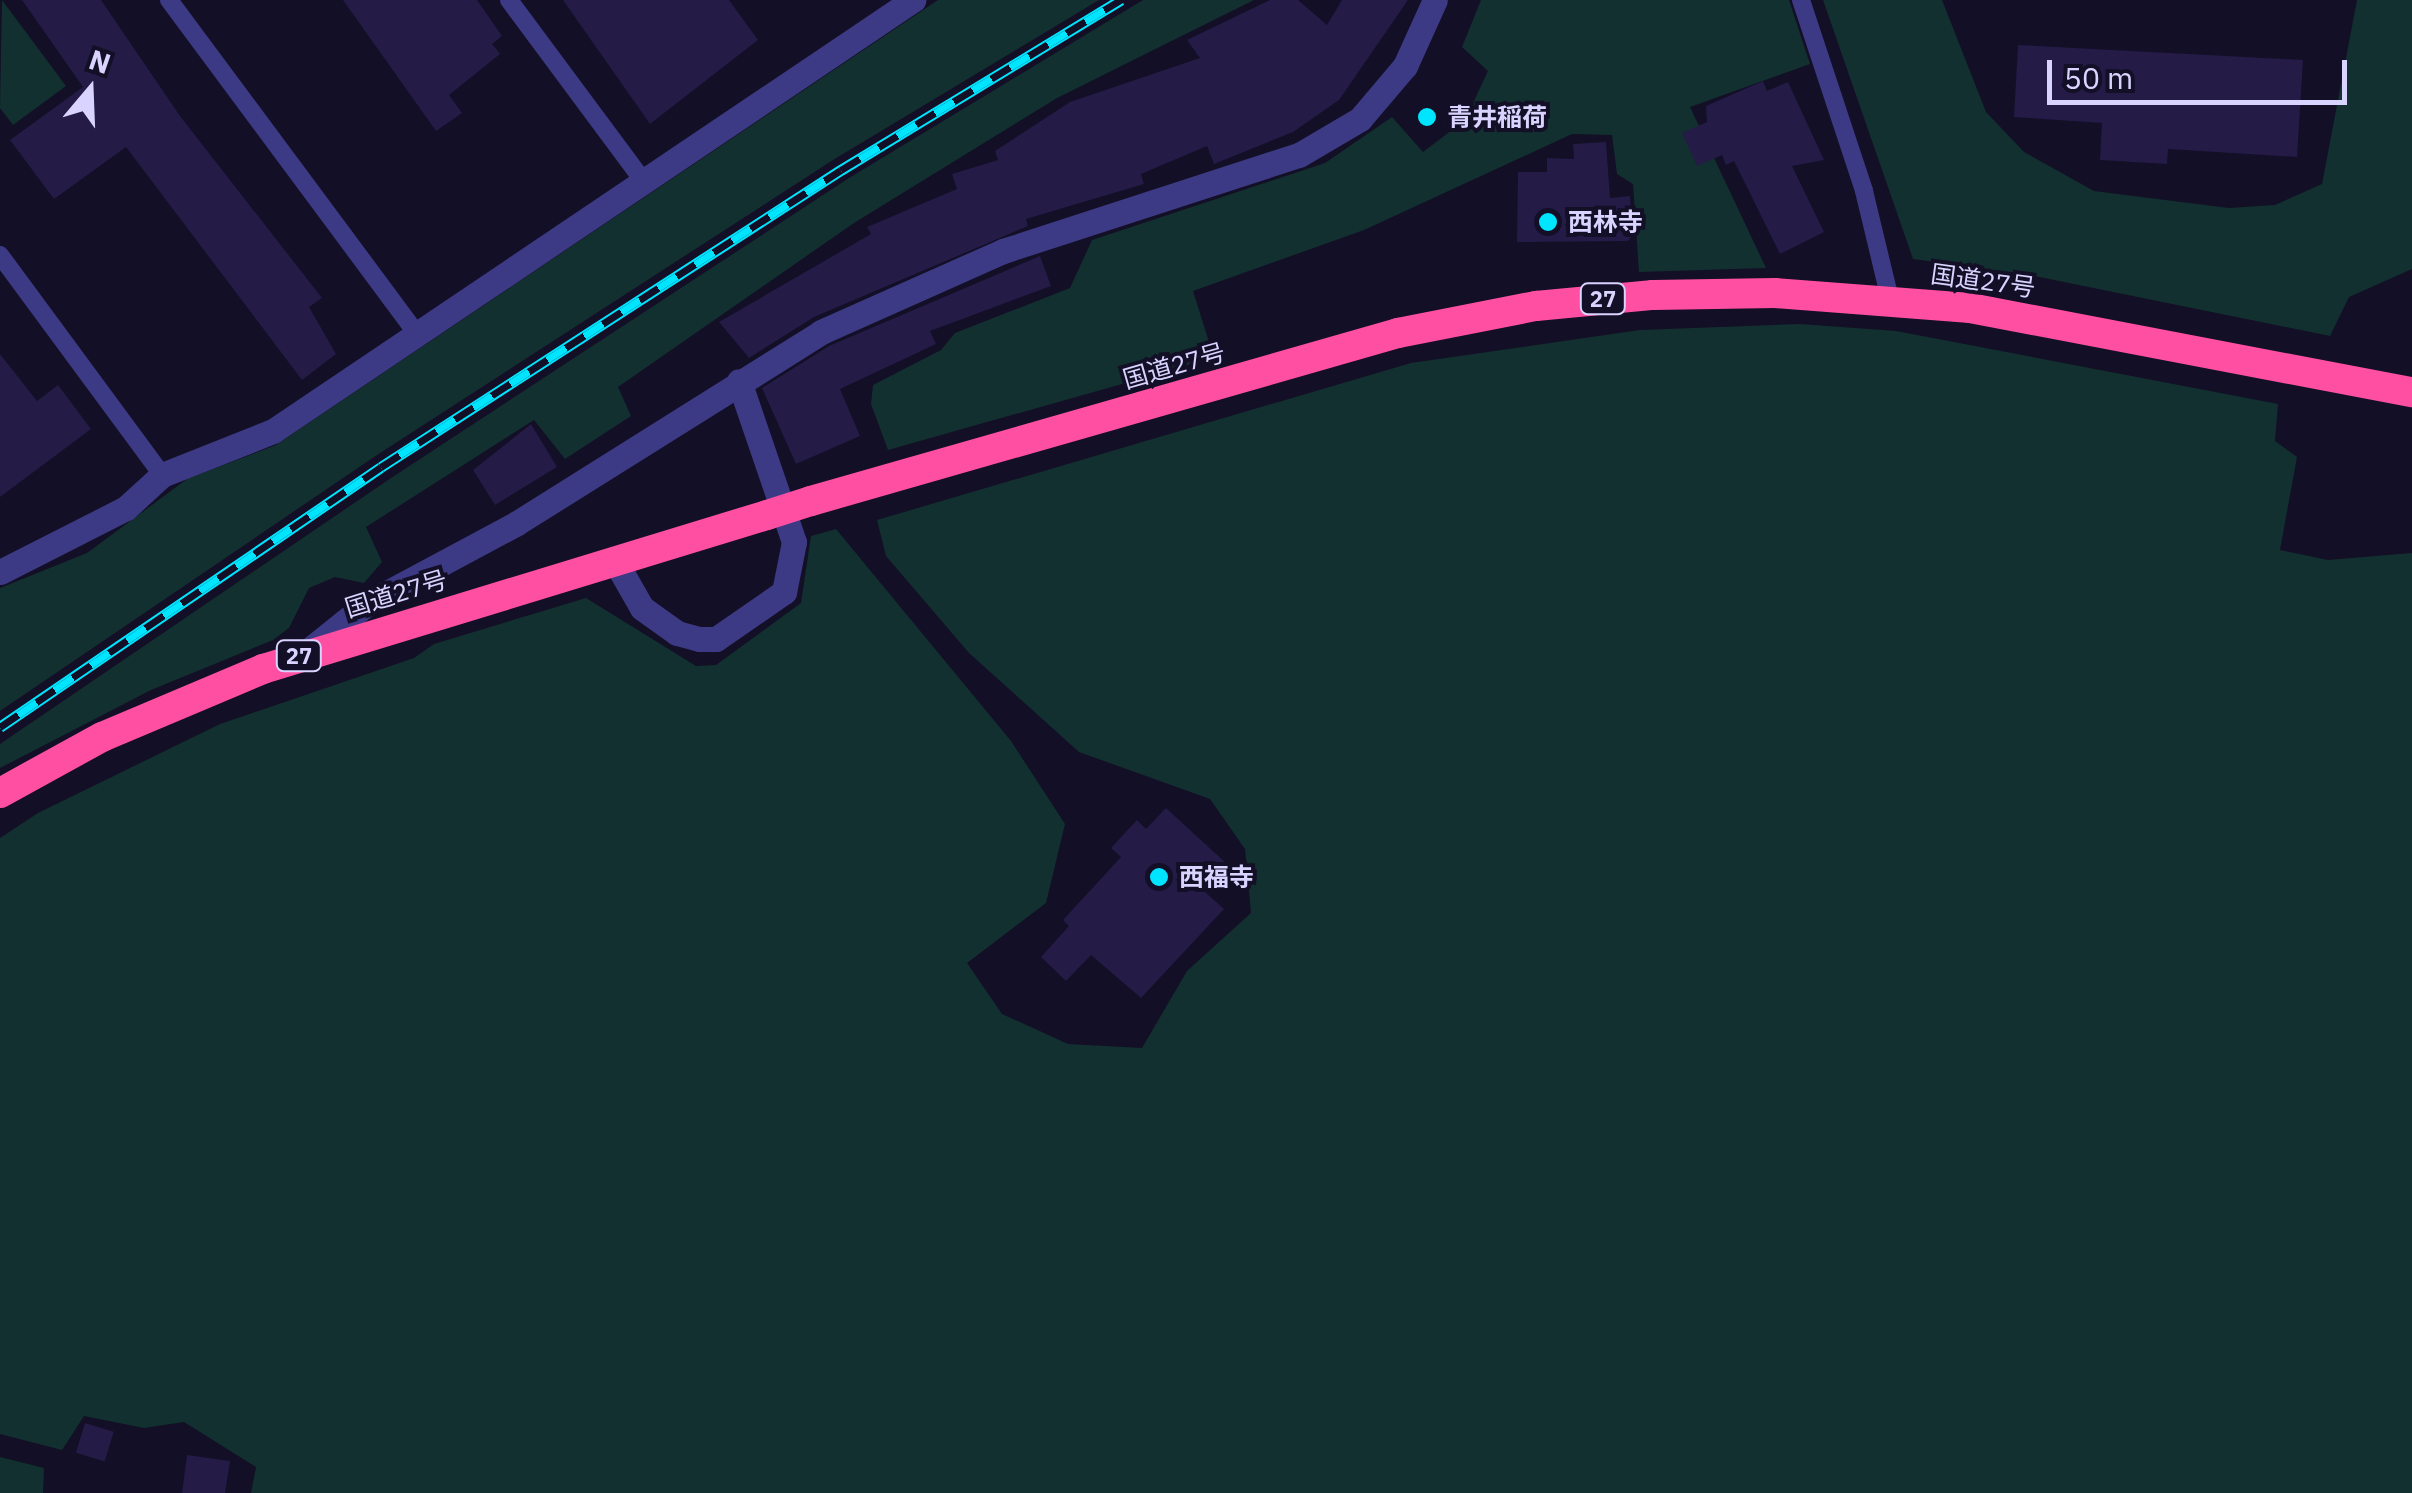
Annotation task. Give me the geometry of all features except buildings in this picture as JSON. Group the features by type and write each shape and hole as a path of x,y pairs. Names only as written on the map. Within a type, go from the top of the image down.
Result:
{"highway":[{"name":"国道27号","path":"0,794 144,718 304,654 811,501 1472,317 1684,294 1890,299 2040,320 2412,392"}],"street":[{"path":"0,572 126,508 162,475 273,431 414,332 912,0"},
{"path":"304,654 368,603 516,523 821,332 1002,252 1299,155 1360,119 1404,66 1435,0"},
{"path":"614,559 642,608 677,633 699,640 716,638 784,592 794,542 739,381"}],"lane":[{"path":"169,0 414,332"},
{"path":"510,0 642,179"},
{"path":"1801,0 1864,191 1890,299"},
{"path":"0,255 162,475"}],"green space":[{"path":"2,0 66,86 13,125 0,108"},
{"path":"938,0 1099,0 833,160 374,457 0,711 0,588 87,553 187,479 276,445"},
{"path":"1143,0 1254,0 1057,98 854,223 618,387 631,416 565,459 534,420 366,527 382,562 364,583 335,577 309,588 289,628 273,640 151,690 0,768 0,744 391,478 849,178"},
{"path":"1481,0 1789,0 1810,64 1690,107 1766,268 1639,272 1633,184 1617,174 1612,135 1572,134 1364,230 1193,291 1214,358 888,450 871,404 873,385 941,350 955,333 1070,288 1092,240 1325,163 1392,117 1423,152 1465,120 1488,71 1462,47"},
{"path":"1823,0 1942,0 1986,112 2024,152 2094,191 2229,208 2275,205 2322,184 2357,0 2412,0 2412,269 2349,297 2330,336 2030,275 1913,259"},
{"path":"1800,324 1896,331 2278,404 2275,441 2297,457 2280,550 2328,560 2412,553 2412,1493 251,1493 256,1467 184,1422 144,1428 84,1416 62,1450 0,1434 0,838 38,813 220,724 414,658 434,644 586,598 696,666 716,665 801,603 811,536 836,529 1011,741 1065,824 1046,903 967,963 1002,1014 1068,1044 1142,1048 1187,971 1251,913 1245,849 1210,799 1079,752 969,653 886,556 877,520 1411,363 1640,330"},
{"path":"0,1457 44,1468 43,1493 0,1493"}],"railway":[{"path":"0,727 381,467 841,170 1121,0"}],"place":[{"name":"青井稲荷","path":"1427,117"},
{"name":"西林寺","path":"1548,222"},
{"name":"西福寺","path":"1159,877"}]}
